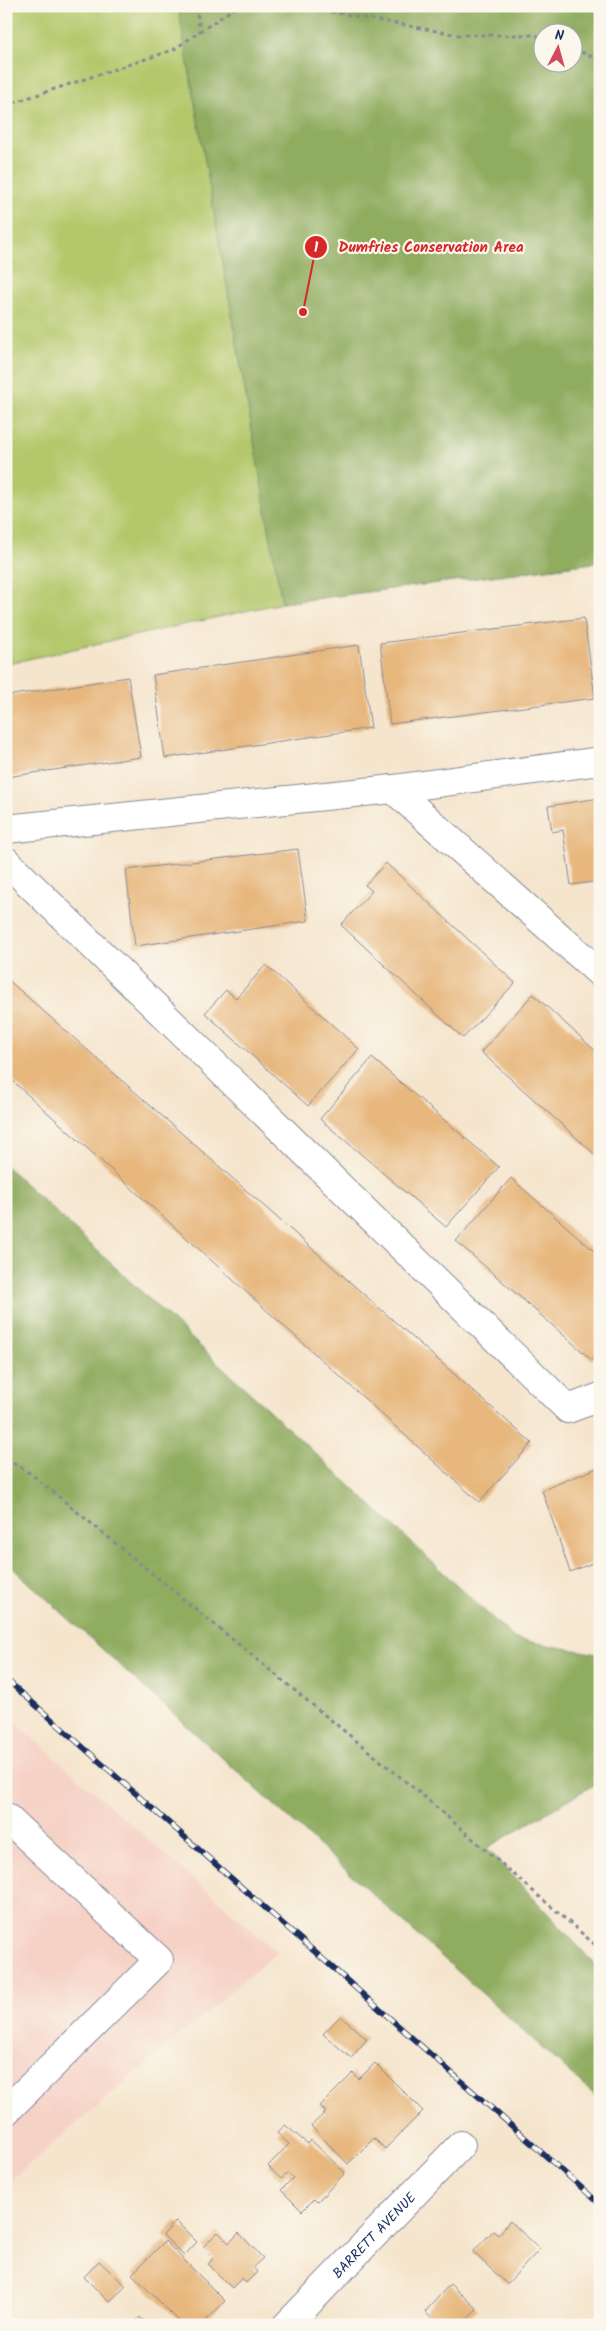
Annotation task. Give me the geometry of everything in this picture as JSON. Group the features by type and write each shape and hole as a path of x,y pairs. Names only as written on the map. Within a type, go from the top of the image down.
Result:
{"street":[{"path":"6,829 393,789 600,761"},
{"path":"393,789 600,973"},
{"path":"6,861 568,1409 600,1397"},
{"path":"6,1817 159,1960 6,2111"},
{"name":"BARRETT AVENUE","path":"287,2325 461,2146"}],"path":[{"path":"196,6 200,32"},
{"path":"6,105 173,50 236,7 243,6"},
{"path":"299,6 460,35 534,35"},
{"path":"584,53 600,60"},
{"path":"6,1459 32,1474 406,1782 600,1949"}],"shaded area":[{"path":"6,1715 277,1952 6,2184"}],"green space":[{"path":"6,6 600,6 600,562 282,603 6,664"},
{"path":"178,6 600,6 600,562 282,603"},
{"path":"6,1166 515,1639 597,1654 600,1644 600,1781 487,1848 600,1970 600,2100 6,1562"}],"building":[{"path":"584,618 595,698 390,724 380,643"},
{"path":"359,645 371,728 165,758 153,675"},
{"path":"128,677 141,757 6,777 6,696"},
{"path":"600,798 600,881 571,885 563,830 552,832 548,806"},
{"path":"298,849 308,921 135,946 126,870"},
{"path":"386,863 515,983 463,1038 341,925 372,891 365,885"},
{"path":"266,965 359,1049 308,1106 205,1013 226,990 236,998"},
{"path":"6,978 532,1443 479,1502 6,1075"},
{"path":"533,994 600,1055 600,1159 481,1052"},
{"path":"372,1058 499,1167 446,1227 320,1119"},
{"path":"511,1178 600,1256 600,1351 592,1360 456,1241"},
{"path":"600,1467 600,1560 570,1572 542,1490"},
{"path":"340,2016 367,2039 351,2058 323,2034"},
{"path":"375,2063 423,2111 385,2149 374,2138 348,2164 311,2126 326,2112 320,2106 353,2073 359,2079"},
{"path":"285,2125 308,2144 311,2140 345,2173 317,2202 314,2199 302,2211 281,2190 293,2178 288,2173 281,2179 268,2166 289,2144 277,2133"},
{"path":"176,2221 197,2242 184,2256 163,2235"},
{"path":"510,2221 540,2249 507,2284 473,2252 493,2231 498,2235"},
{"path":"218,2232 229,2243 239,2233 263,2258 253,2267 257,2272 246,2283 242,2278 232,2288 208,2264 214,2258 203,2247"},
{"path":"165,2241 225,2301 202,2325 183,2325 132,2274"},
{"path":"99,2261 126,2286 109,2302 84,2277"},
{"path":"450,2284 477,2309 462,2325 439,2325 425,2312"},
{"path":"140,2317 148,2325 132,2325"}],"railway":[{"path":"6,1679 600,2204"}],"place":[{"name":"Dumfries Conservation Area","path":"303,312"}]}
